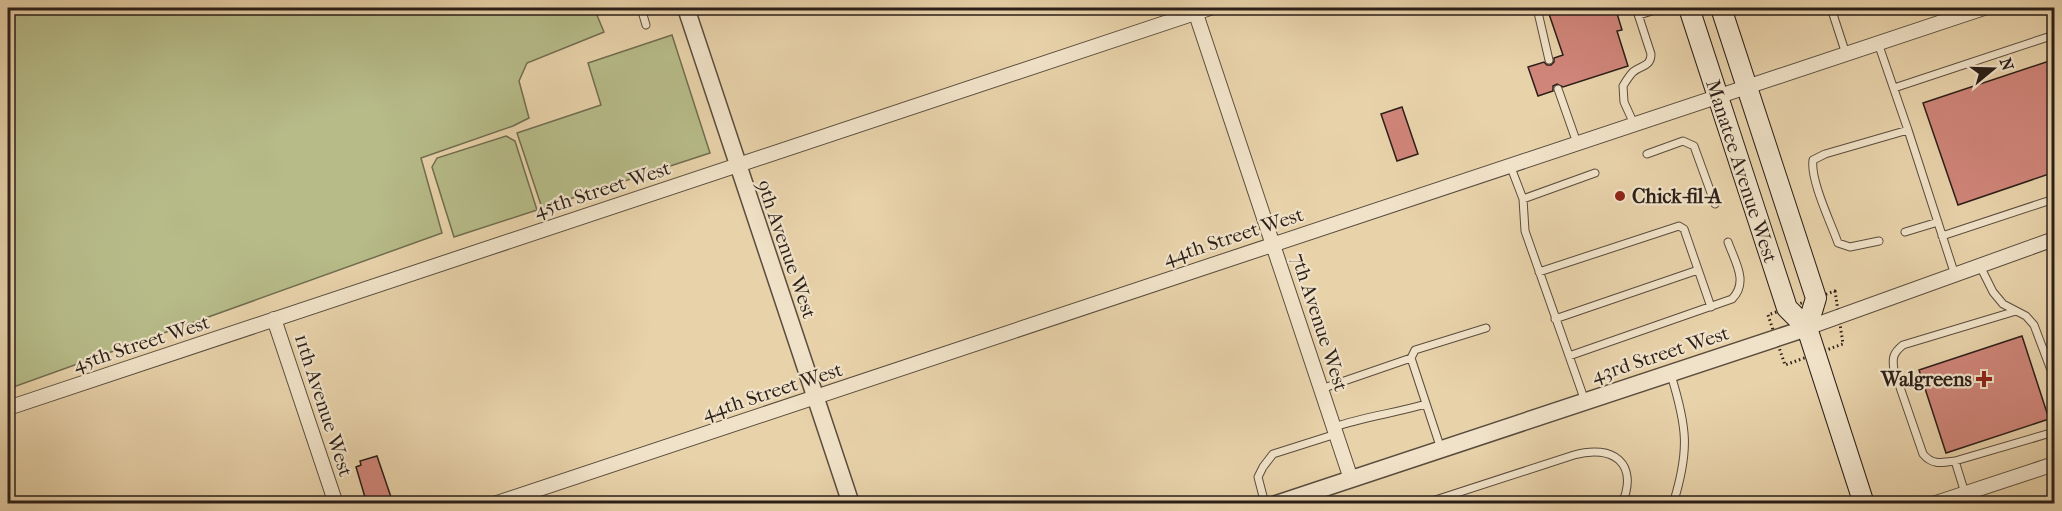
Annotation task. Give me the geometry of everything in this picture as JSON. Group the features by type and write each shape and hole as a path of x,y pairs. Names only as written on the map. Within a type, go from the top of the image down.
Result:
{"main road":[{"name":"Manatee Avenue West","path":"1689,8 1787,308 1807,328 1864,504"},
{"name":"Manatee Avenue West","path":"1721,8 1816,298 1807,328"}],"street":[{"name":"9th Avenue West","path":"686,8 851,504"},
{"name":"45th Street West","path":"8,408 1195,10 1210,8"},
{"name":"44th Street West","path":"494,504 1984,8"},
{"name":"7th Avenue West","path":"1195,10 1351,479"},
{"name":"43rd Street West","path":"1276,504 1807,328 2055,239"},
{"name":"11th Avenue West","path":"274,319 336,504"},
{"path":"1933,504 2055,464"}],"lane":[{"path":"640,8 646,25"},
{"path":"1538,8 1549,60"},
{"path":"1634,124 1624,102 1623,86 1635,70 1649,64 1651,60 1638,11 1662,8"},
{"path":"1831,8 1846,54"},
{"path":"1894,88 2055,35"},
{"path":"1878,43 1955,275"},
{"path":"1558,89 1576,143"},
{"path":"1879,241 1850,247 1839,243 1822,201 1812,166 1813,160 1826,154 1908,130"},
{"path":"1647,154 1683,141 1694,146 1715,204"},
{"path":"1510,165 1523,198 1525,231 1585,401"},
{"path":"1523,198 1595,173"},
{"path":"1942,236 2055,199"},
{"path":"1905,232 1938,222"},
{"path":"1539,272 1679,226 1684,229 1712,307"},
{"path":"1569,356 1732,299 1739,293 1742,281 1728,242"},
{"path":"1980,266 1993,292 2003,304 2026,316 2034,324 2055,378"},
{"path":"1556,319 1698,270"},
{"path":"2016,311 1903,345 1892,358 1894,370 1923,454 1935,463 1955,461 2055,432"},
{"path":"1321,388 1411,358 1415,351 1486,328"},
{"path":"1411,358 1441,449"},
{"path":"1670,373 1683,413 1686,447 1683,472 1674,504"},
{"path":"1265,504 1257,477 1273,454 1335,431 1359,419 1394,414 1426,404"},
{"path":"1423,504 1574,455 1599,451 1614,455 1622,462 1628,480 1622,504"},
{"path":"1955,461 1965,493"}],"green space":[{"path":"8,8 594,8 604,32 527,63 519,81 529,118 513,126 421,158 442,233 8,389"},
{"path":"672,35 710,153 542,208 517,133 601,105 588,63"},
{"path":"506,136 515,141 537,210 454,237 432,167 437,158"}],"building":[{"path":"1547,8 1610,8 1611,11 1616,10 1622,30 1617,31 1628,66 1563,87 1557,84 1553,86 1553,91 1538,96 1528,67 1544,62 1551,65 1554,58 1563,55"},
{"path":"2055,59 2055,172 1958,205 1923,103"},
{"path":"1402,107 1418,154 1397,161 1381,114"},
{"name":"Walgreens","path":"2022,336 2049,419 1946,453 1919,370"},
{"path":"377,456 392,500 379,504 367,504 356,467 361,465 360,461"}],"place":[{"name":"Chick-fil-A","path":"1620,196"},
{"name":"Walgreens","path":"1984,379"}]}
